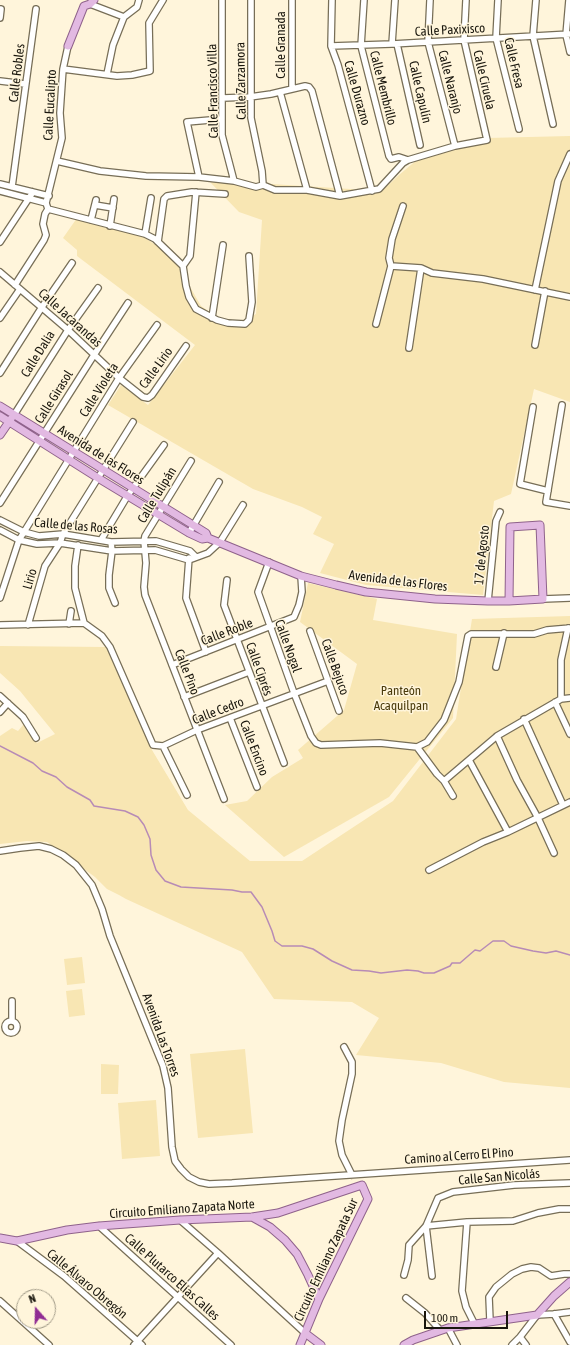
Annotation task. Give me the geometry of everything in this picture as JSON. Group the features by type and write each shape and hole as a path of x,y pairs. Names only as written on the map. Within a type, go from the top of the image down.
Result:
{"main road":[{"name":"Calle Eucalipto","path":"68,46 84,6 92,2"},
{"name":"Avenida de las Flores","path":"0,406 39,441 98,478 163,508 206,533 208,538"},
{"name":"Avenida de las Flores","path":"0,416 12,418 74,451 103,471 159,514 189,533 202,539 208,538 220,542 301,576 366,592 435,599 488,601 543,599"},
{"name":"Calle Dalia","path":"0,435 12,418"},
{"path":"509,601 510,526 540,525 543,599"},
{"name":"Circuito Emiliano Zapata Norte","path":"0,1238 17,1240 67,1230 99,1226 180,1220 252,1217 278,1213 362,1185"},
{"name":"Circuito Emiliano Zapata Sur","path":"300,1345 319,1299 368,1199 362,1185"},
{"path":"252,1217 270,1227 285,1240 297,1254 319,1299"},
{"path":"404,1345 448,1328 537,1315 554,1296 570,1282"},
{"path":"305,1333 321,1345"}],"street":[{"path":"106,74 113,45 124,16 137,7 139,0"},
{"path":"63,69 117,76 132,75 150,71 149,23 163,0"},
{"name":"Calle Francisco Villa","path":"222,0 222,135 234,181"},
{"name":"Calle Zarzamora","path":"251,0 251,118 262,171 263,184"},
{"name":"Calle Granada","path":"292,0 292,90"},
{"name":"Calle Durazno","path":"332,0 331,46 338,65 372,191"},
{"name":"Calle Membrillo","path":"364,0 361,46 389,156 391,159 399,157 408,160"},
{"name":"Calle Capulín","path":"395,0 395,44 420,145"},
{"name":"Calle Naranjo","path":"430,0 428,42 455,146"},
{"name":"Calle Ciruela","path":"455,146 487,140 464,40 466,0"},
{"name":"Calle Fresa","path":"498,0 496,38 519,129"},
{"path":"536,0 533,36 553,124"},
{"path":"569,0 568,34 570,52"},
{"path":"92,2 124,16"},
{"path":"0,18 1,9"},
{"name":"Calle Robles","path":"10,186 23,112 25,84 36,9"},
{"name":"Calle Paxixisco","path":"331,46 361,46 568,34"},
{"name":"Calle Eucalipto","path":"15,285 46,235 43,224 62,138 60,113 63,69 68,46"},
{"path":"0,81 25,84"},
{"path":"222,98 250,97 292,90 305,86 309,87 312,91 340,196"},
{"path":"280,92 307,190"},
{"path":"199,177 188,122 222,119"},
{"path":"57,161 100,171 146,176 199,177 234,181 256,187 263,184 275,190 307,190 340,196 380,189 403,163 408,160 455,146"},
{"path":"535,290 558,181 570,154"},
{"path":"0,184 49,196"},
{"path":"0,198 2,192 10,186"},
{"path":"2,192 29,198 47,206 110,226 145,234 158,242 183,266 189,297 196,309 212,318 228,323 245,324 249,320 252,302 249,256"},
{"path":"0,242 33,192"},
{"path":"158,242 164,199 167,196 185,192 225,194"},
{"path":"183,266 190,256 196,192"},
{"path":"145,234 151,198"},
{"path":"110,226 114,199"},
{"path":"91,220 95,203 113,208"},
{"path":"376,324 391,266 389,258 392,240 403,206"},
{"path":"212,318 222,246"},
{"path":"0,373 72,263"},
{"path":"391,266 421,268 432,273 483,279 570,297"},
{"path":"409,348 421,268"},
{"name":"Calle Jacarandas","path":"0,272 68,330 119,378 143,397"},
{"name":"Calle Dalia","path":"12,418 68,330 98,288"},
{"path":"0,318 2,311 20,289"},
{"path":"535,345 545,291"},
{"name":"Calle Girasol","path":"0,503 128,302"},
{"name":"Calle Violeta","path":"0,598 19,540 119,378 157,325"},
{"name":"Calle Lirio","path":"143,397 148,398 152,395 186,346"},
{"path":"562,405 546,502 570,506"},
{"path":"533,408 520,484 548,491"},
{"path":"60,543 63,534 132,422"},
{"path":"101,540 130,492 164,445"},
{"name":"Calle Tulipán","path":"144,541 145,536 190,461"},
{"path":"189,533 219,482"},
{"path":"189,560 208,553 220,542 243,505"},
{"name":"17 de Agosto","path":"488,601 496,521 500,512"},
{"name":"Calle de las Rosas","path":"0,520 24,532 39,536 63,534 111,542 156,542 190,551"},
{"name":"Calle de las Rosas","path":"0,530 19,540 36,544 60,543 112,551 155,550 189,560"},
{"name":"Calle Pino","path":"144,541 146,563 144,588 145,595 224,799"},
{"path":"111,542 112,551 109,582 115,604"},
{"name":"Lirio","path":"28,625 45,566 60,543"},
{"path":"78,545 75,566 75,588 84,623 102,636 110,647 153,745 163,746 187,795"},
{"path":"190,551 196,557"},
{"path":"190,551 186,598 206,652"},
{"name":"Calle Nogal","path":"269,562 258,592 294,693 311,736 316,743 321,746 380,743 417,747"},
{"name":"Calle Roble","path":"172,665 294,617 302,592 301,576"},
{"name":"Calle Ciprés","path":"227,580 224,605 261,706 284,763"},
{"name":"Avenida de las Flores","path":"543,599 570,598"},
{"path":"69,624 70,611"},
{"path":"0,625 84,623"},
{"path":"453,796 444,781 417,747 427,742 444,720 459,682 468,636 471,634 504,633 534,634 548,630 569,628 561,660 561,699"},
{"name":"Calle Bejuco","path":"310,631 338,711"},
{"path":"496,667 504,633"},
{"path":"184,697 249,672"},
{"name":"Calle Cedro","path":"163,746 197,730 328,681"},
{"path":"0,696 23,717 36,738"},
{"path":"444,781 496,736 555,702 561,699 570,698"},
{"path":"555,702 570,734"},
{"path":"0,712 8,703"},
{"name":"Calle Encino","path":"230,718 257,787"},
{"path":"524,719 563,805"},
{"path":"496,736 517,780 538,818 554,854"},
{"path":"469,760 508,832"},
{"path":"429,870 483,842 508,832 570,802"},
{"name":"Avenida Las Torres","path":"0,851 39,846 51,849 63,855 76,865 92,885 102,909 110,936 163,1066 168,1088 172,1146 175,1161 189,1177 199,1182 209,1184 360,1174"},
{"path":"12,1001 12,1021"},
{"path":"12,1021 18,1028 10,1034 3,1030 3,1023 12,1021"},
{"path":"344,1047 352,1062 352,1074 339,1141 342,1155 352,1175"},
{"name":"Camino al Cerro El Pino","path":"360,1174 570,1160"},
{"path":"360,1174 362,1185"},
{"name":"Calle San Nicolás","path":"426,1226 438,1198 453,1192 514,1185 570,1183"},
{"path":"404,1275 410,1245 426,1226 467,1222 512,1221 538,1213 560,1209 570,1209"},
{"path":"180,1220 305,1333"},
{"path":"467,1222 462,1291 466,1307 474,1323"},
{"name":"Calle Plutarco Elías Calles","path":"99,1226 231,1345"},
{"path":"426,1226 432,1276"},
{"name":"Calle Álvaro Obregón","path":"17,1240 64,1276 138,1344"},
{"path":"138,1344 218,1253"},
{"path":"490,1321 489,1297 496,1286 512,1274 522,1269 531,1267 539,1268 551,1276 570,1274"},
{"path":"406,1298 425,1313 440,1330"},
{"path":"0,1302 49,1345"},
{"path":"512,1345 537,1315 570,1312"},
{"path":"554,1314 570,1342 567,1345"},
{"path":"448,1328 457,1345"},
{"path":"520,1337 526,1345"}],"green space":[{"path":"570,136 570,402 534,389 511,494 494,501 483,595 366,585 320,573 334,544 313,534 322,517 302,507 253,489 108,405 121,385 148,405 195,345 77,256 77,250 63,238 77,218 106,228 141,235 173,257 201,306 230,326 256,314 262,220 239,212 208,180 382,191 418,159 487,138"},
{"name":"Panteón Acaquilpan","path":"308,583 377,599 373,620 457,634 453,718 389,797 284,857 225,805 247,801 272,777 303,758 298,750 344,710 357,664 300,622"},
{"path":"570,616 570,1088 504,1082 441,1063 356,1055 379,1018 352,1002 274,999 242,952 107,889 95,877 47,842 27,841 0,844 0,736 12,728 18,731 24,724 37,743 55,734 20,691 0,673 0,646 106,647 152,750 188,810 250,861 302,861 393,801 456,719 472,619"},
{"path":"82,957 85,983 67,985 64,959"},
{"path":"82,989 85,1015 69,1017 66,991"},
{"path":"245,1049 253,1133 198,1138 190,1054"},
{"path":"101,1064 119,1065 118,1094 101,1094"},
{"path":"156,1100 160,1156 122,1159 118,1103"}],"waterway":[{"path":"0,746 33,763 42,771 56,777 67,787 90,800 94,806 125,811 138,817 144,825 150,839 151,855 156,870 165,881 181,887 251,892 262,907 275,941 282,946 302,946 313,949 332,961 352,970 381,973 407,970 434,973 450,966 452,963 460,963 475,950 480,951 493,941 504,941 511,946 533,951 546,953 556,951 570,955"}]}
